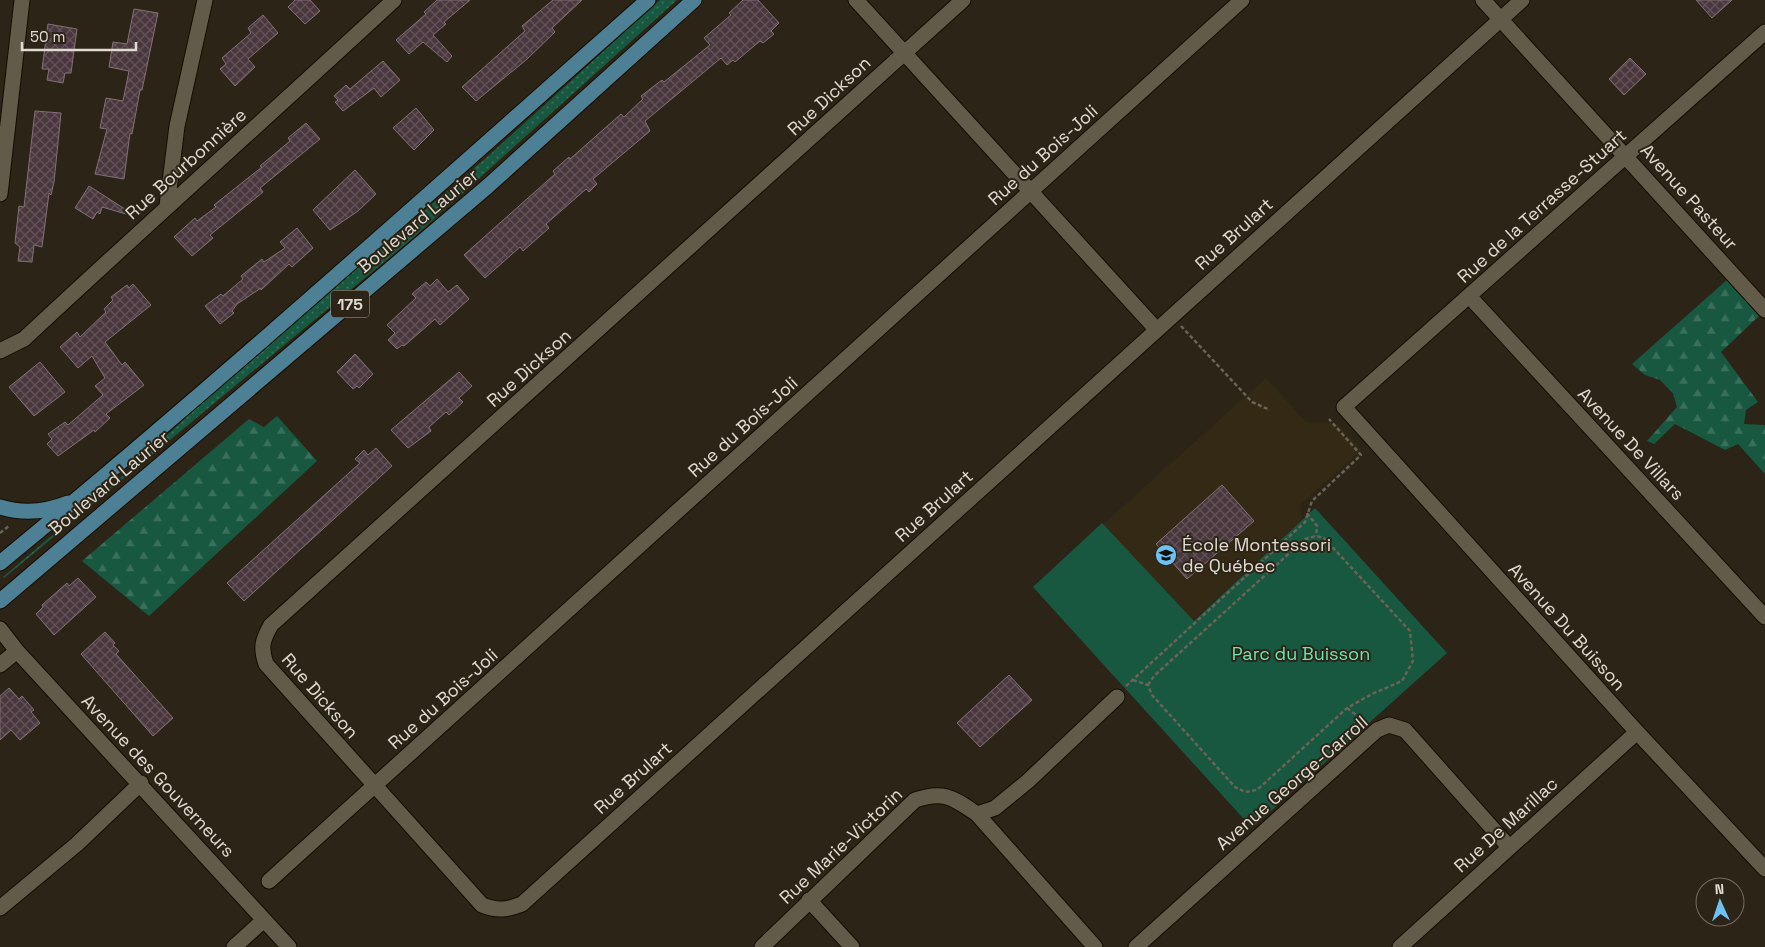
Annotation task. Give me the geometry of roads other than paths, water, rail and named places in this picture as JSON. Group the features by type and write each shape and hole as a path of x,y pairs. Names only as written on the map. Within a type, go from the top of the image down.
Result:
{"main road":[{"name":"Boulevard Laurier","path":"0,563 87,493 198,398 648,0"},
{"name":"Boulevard Laurier","path":"0,601 488,186 694,0"},
{"path":"0,507 15,511 38,512 62,506 87,493"}],"street":[{"path":"0,194 22,0"},
{"path":"167,206 177,126 205,0"},
{"name":"Rue Bourbonnière","path":"0,351 24,339 394,0"},
{"path":"856,0 1156,329"},
{"name":"Rue Dickson","path":"374,786 266,664 262,641 271,624 833,119 904,51 962,0"},
{"name":"Rue du Bois-Joli","path":"269,881 1242,0"},
{"name":"Avenue Pasteur","path":"1483,0 1765,310"},
{"name":"Rue Brulart","path":"374,786 482,905 496,910 522,904 1522,0"},
{"name":"Rue de la Terrasse-Stuart","path":"1344,407 1765,32"},
{"name":"Avenue De Villars","path":"1469,296 1765,617"},
{"name":"Avenue Du Buisson","path":"1344,407 1637,732 1765,869"},
{"name":"Avenue des Gouverneurs","path":"0,629 17,651 141,783 289,947"},
{"path":"0,665 17,651"},
{"path":"977,814 995,808 1028,781 1117,697"},
{"name":"Avenue George-Carroll","path":"1136,947 1377,730 1389,725 1405,730 1509,847"},
{"name":"Rue De Marillac","path":"1400,947 1637,732"},
{"path":"0,908 77,844 141,783"},
{"name":"Rue Marie-Victorin","path":"762,947 915,800 931,794 950,796 977,814 1096,947"},
{"path":"809,900 852,947"},
{"path":"234,947 264,920"}],"place":[{"name":"École Montessori de Québec","path":"1166,555"}],"park label":[{"name":"Parc du Buisson","path":"1301,654"}]}
